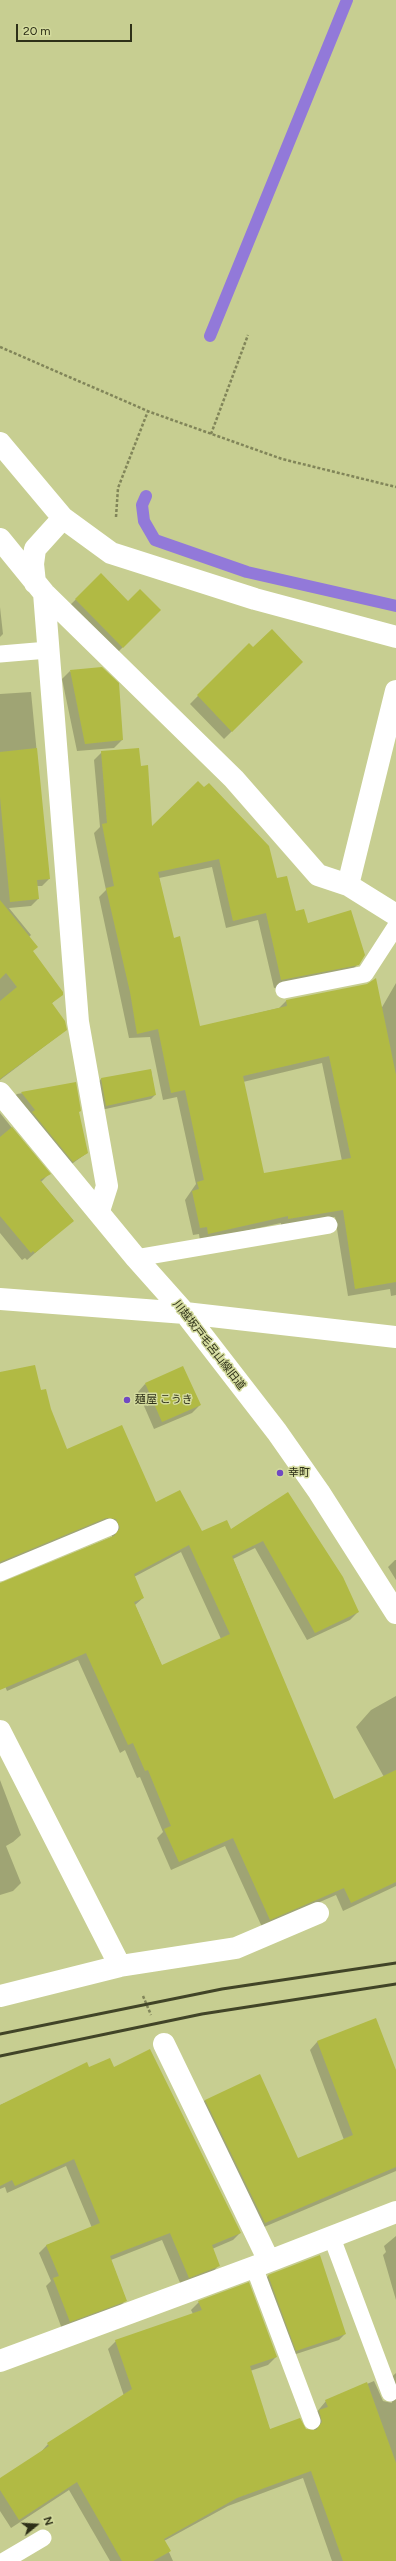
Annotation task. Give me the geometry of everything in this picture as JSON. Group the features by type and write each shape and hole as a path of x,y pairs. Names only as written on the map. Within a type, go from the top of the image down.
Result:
{"street":[{"path":"0,443 63,518 111,553 255,599 396,638"},
{"path":"63,518 35,549 33,564 40,588 48,650 78,1022 107,1186 99,1211"},
{"path":"0,539 40,588 234,779 318,875 348,885 396,915"},
{"path":"348,885 396,691"},
{"name":"川越坂戸毛呂山線旧道","path":"0,1092 136,1258 185,1313 278,1432 319,1492 396,1613"},
{"path":"0,1299 185,1313 396,1337"},
{"path":"0,1731 120,1966"},
{"path":"0,1996 120,1966 236,1948 318,1913"},
{"path":"164,2044 262,2264"},
{"path":"0,2361 332,2238 396,2212"}],"lane":[{"path":"0,654 48,650"},
{"path":"284,990 365,974 396,926"},
{"path":"136,1258 329,1225"},
{"path":"0,1573 110,1527"},
{"path":"332,2238 390,2393"},
{"path":"262,2264 312,2421"},
{"path":"4,2561 43,2538"}],"path":[{"path":"211,434 248,335"},
{"path":"0,347 148,411 211,434 282,459 396,487"},
{"path":"118,488 148,411"},
{"path":"120,1966 135,1978 164,2044"}],"building":[{"path":"101,573 128,601 140,589 161,610 123,648 75,599"},
{"path":"272,629 303,662 232,732 197,695 249,643 253,647"},
{"path":"102,667 119,683 123,740 85,744 70,670"},
{"path":"37,748 50,879 37,880 39,899 10,902 0,797 0,752"},
{"path":"139,748 141,766 148,765 152,826 198,781 204,787 209,783 269,846 277,878 287,876 296,911 304,909 308,923 351,910 365,955 359,965 281,980 266,913 233,921 219,859 158,872 174,938 180,936 200,1026 287,1006 286,1000 367,984 376,978 396,1075 396,1282 355,1289 343,1210 288,1219 288,1216 208,1234 207,1227 200,1228 192,1191 199,1189 197,1182 204,1180 185,1090 171,1093 158,1029 137,1034 130,992 106,888 114,886 102,824 107,823 101,751","holes":["329,1056 351,1158 264,1173 243,1076"]},
{"path":"0,900 38,947 33,951 63,992 63,995 52,1003 65,1021 67,1030 0,1079 0,1001 17,987 6,973 0,979"},
{"path":"151,1069 156,1095 106,1106 101,1078"},
{"path":"76,1082 81,1111 79,1112 88,1153 73,1162 32,1112 35,1110 21,1092"},
{"path":"12,1127 51,1174 40,1180 74,1221 35,1253 33,1251 31,1253 0,1216 0,1137"},
{"path":"35,1365 41,1390 46,1389 51,1409 67,1449 122,1425 156,1502 180,1490 202,1531 227,1520 231,1529 288,1492 343,1577 359,1612 315,1633 263,1541 232,1556 334,1799 396,1770 396,1882 351,1903 344,1888 270,1920 233,1838 179,1862 164,1829 171,1826 148,1770 145,1771 133,1743 128,1745 86,1653 0,1690 0,1583 114,1536 120,1528 116,1519 106,1518 0,1562 0,1372","holes":["189,1545 230,1634 162,1665 134,1602 144,1598 134,1574"]},
{"path":"183,1366 201,1405 162,1422 145,1383"},
{"path":"376,2018 396,2070 396,2167 265,2223 205,2100 260,2074 298,2158 353,2135 317,2041"},
{"path":"150,2049 241,2233 212,2245 220,2266 189,2278 170,2233 110,2256 127,2301 70,2322 53,2278 59,2276 46,2245 100,2223 74,2159 15,2186 12,2180 0,2186 0,2105 87,2062 89,2067 110,2058 114,2067"},
{"path":"320,2255 346,2334 296,2351 268,2275"},
{"path":"249,2282 277,2357 250,2366 270,2429 300,2418 306,2429 316,2430 322,2422 319,2410 328,2407 325,2400 367,2382 396,2463 396,2561 343,2561 311,2471 237,2498 164,2539 171,2551 153,2561 122,2561 77,2482 19,2520 0,2490 0,2478 49,2446 47,2443 132,2389 115,2340 202,2310 198,2301"}],"waterway":[{"path":"210,336 347,0"},
{"path":"146,496 142,505 144,521 155,540 247,572 396,606"}],"railway":[{"path":"0,2034 222,1989 396,1963"},
{"path":"0,2056 202,2014 396,1984"}],"place":[{"name":"麺屋 こうき","path":"127,1400"},
{"name":"幸町","path":"280,1473"}]}
